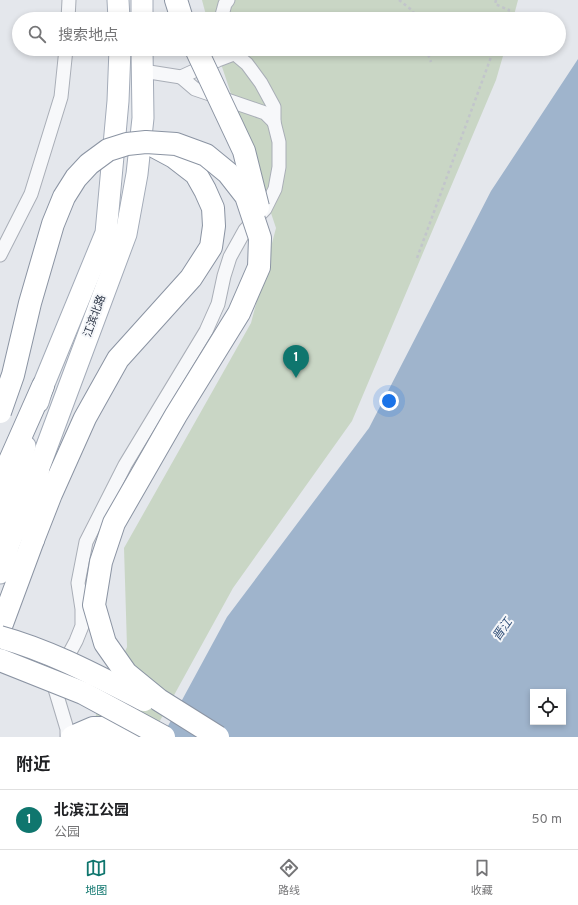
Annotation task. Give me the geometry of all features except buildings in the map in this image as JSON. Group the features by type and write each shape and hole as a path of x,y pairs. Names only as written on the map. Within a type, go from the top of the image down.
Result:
{"highway":[{"path":"176,0 180,12"},
{"path":"199,56 244,151 258,203 260,238 259,267 239,313 176,415 114,523 101,562 94,605 106,643 126,673 159,700 218,737"},
{"path":"0,412 13,374 30,303 53,224 64,197 76,178 89,164 108,150 127,144 146,142 176,144 206,155 228,173 246,196 260,238"},
{"path":"0,629 9,577 32,540 85,418 118,359 191,278 212,247 214,226 212,208 205,190 196,174 174,156 146,142"},
{"path":"0,482 43,386"},
{"path":"32,540 38,470"},
{"path":"0,673 9,577"},
{"path":"0,637 20,642 69,662 218,737"},
{"path":"0,660 83,693 164,737"},
{"path":"72,737 93,728 122,728 148,737"}],"main road":[{"path":"118,0 119,12"},
{"path":"142,0 142,12"},
{"name":"江滨北路","path":"0,528 43,386 106,232 118,101 120,56"},
{"name":"江滨北路","path":"9,577 9,544 126,234 137,174 143,118 142,56"}],"street":[{"path":"68,0 68,12"},
{"path":"223,12 228,0"},
{"path":"0,255 31,194 62,97 65,56"},
{"path":"181,77 223,56"},
{"path":"67,737 67,729 56,689 62,667 82,626 82,609 78,583 86,542 125,465 206,331 218,304 230,257 245,230 265,209 274,189 279,167 279,142 274,122 274,107 261,83 247,64 238,56"},
{"path":"143,71 181,77 195,89 265,113 274,122"}],"path":[{"path":"399,0 413,12"},
{"path":"496,0 495,4 509,10 508,12"},
{"path":"429,56 431,62"},
{"path":"417,258 491,56"}],"green space":[{"path":"202,0 518,0 515,12 205,12"},
{"path":"218,56 503,56 496,80 352,421 233,588 151,737 86,737 127,647 124,548 251,323 276,228"}],"water":[{"name":"晋江","path":"578,59 578,737 162,737 227,617 369,428 491,191"}],"place":[{"name":"北滨江公园","path":"296,378"}]}
